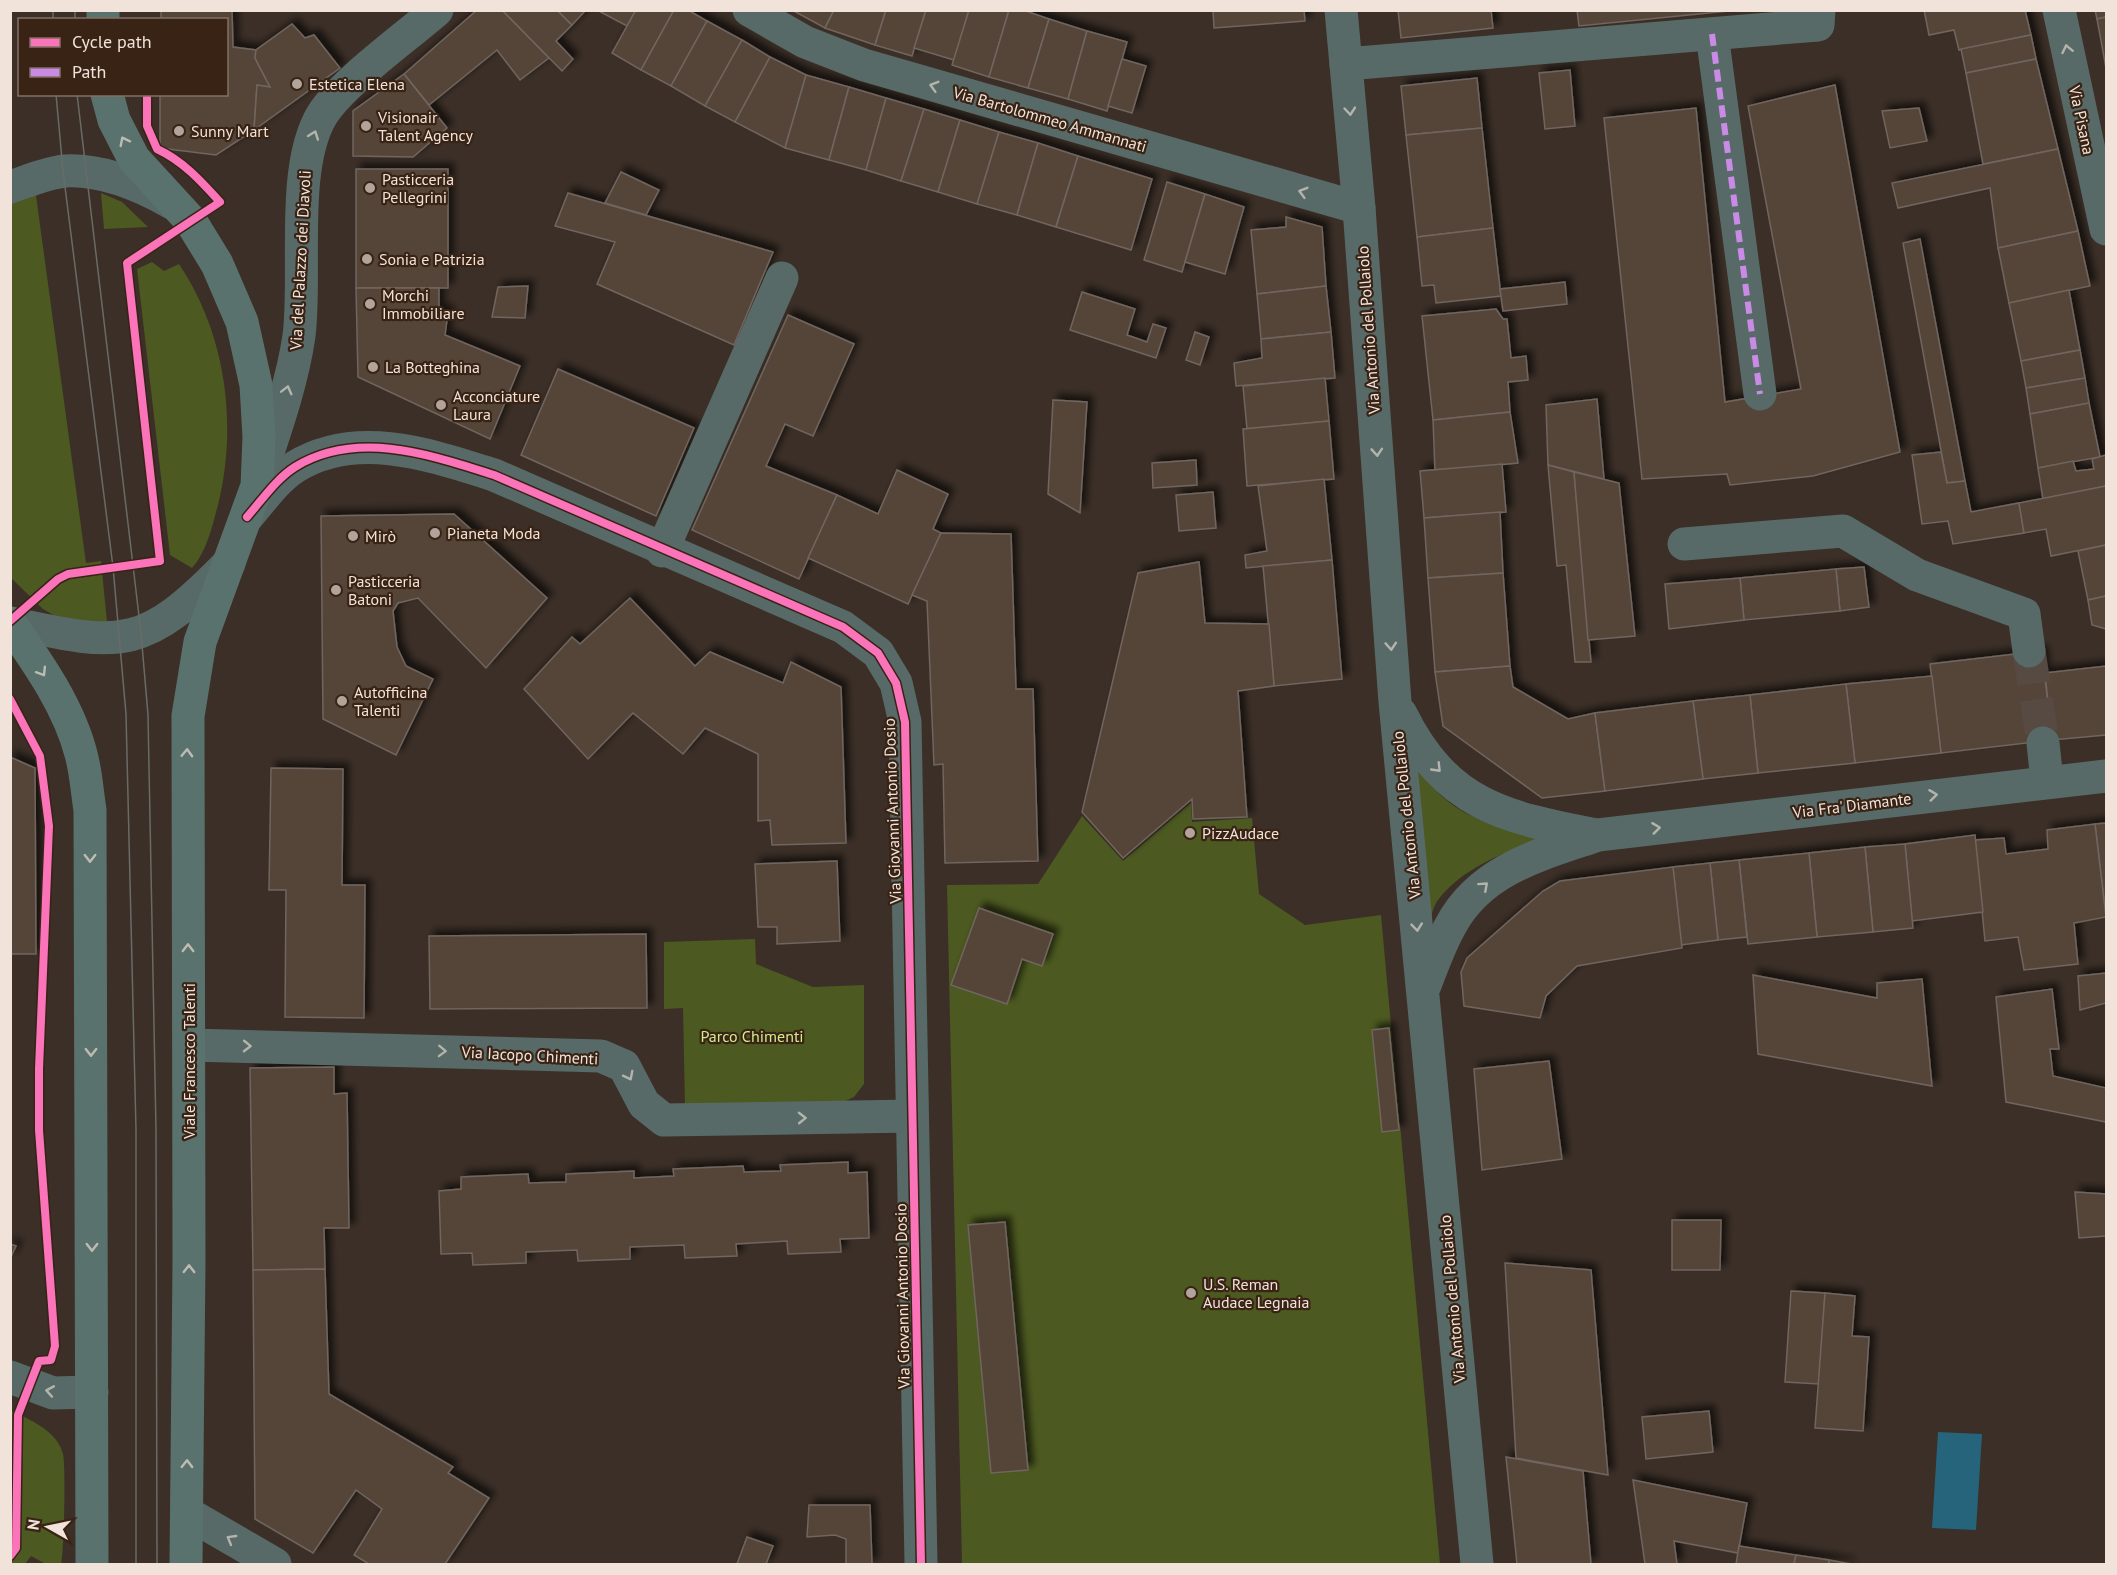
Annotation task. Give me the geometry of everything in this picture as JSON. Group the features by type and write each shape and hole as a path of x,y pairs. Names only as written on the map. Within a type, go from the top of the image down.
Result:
{"main road":[{"name":"Viale Francesco Talenti","path":"108,96 114,120 128,149 172,203 190,220 208,247 234,300 248,340 259,413 257,486 248,517 200,642 188,716 186,1564"},
{"path":"11,623 53,689 77,739 84,765 90,810 92,1564"}],"street":[{"name":"Via del Palazzo dei Diavoli","path":"257,486 284,401 299,335 304,173 312,138 321,117 336,98 437,10"},
{"name":"Via Bartolommeo Ammannati","path":"749,10 805,42 864,65 1359,208"},
{"name":"Via Antonio del Pollaiolo","path":"1341,10 1359,208 1395,702 1477,1564"},
{"name":"Via Pisana","path":"2059,10 2106,229"},
{"path":"1346,64 1712,34 1818,18"},
{"path":"1712,34 1760,394"},
{"path":"10,188 63,171 85,171 137,186 172,203"},
{"path":"662,551 783,278"},
{"name":"Via Giovanni Antonio Dosio","path":"248,517 279,480 294,468 329,452 359,446 440,459 494,475 662,551 843,627 878,653 896,683 905,722 921,1564"},
{"path":"1684,544 1843,531 1917,575 2024,614 2029,651"},
{"path":"11,623 87,639 130,636 165,622 187,605 229,563"},
{"name":"Via Fra' Diamante","path":"1395,702 1426,758 1460,791 1504,814 1598,835"},
{"path":"2043,743 2047,782"},
{"name":"Via Fra' Diamante","path":"1423,989 1452,923 1480,889 1493,878 1525,860 1598,835 2106,776"},
{"name":"Via Iacopo Chimenti","path":"189,1045 602,1056 624,1066 644,1104 664,1120 912,1116"},
{"path":"10,1377 53,1393 92,1392"},
{"path":"186,1513 274,1564"}],"green space":[{"path":"35,188 86,563 101,561 108,632 70,625 43,609 11,578 11,202"},
{"path":"101,193 122,202 148,227 104,229"},
{"path":"152,262 164,271 179,264 208,320 224,380 227,443 224,474 208,538 202,554 192,568 170,555 137,269"},
{"path":"1411,759 1439,794 1468,814 1502,827 1545,838 1487,861 1460,878 1436,903 1427,931"},
{"path":"1191,803 1192,822 1252,818 1259,894 1305,925 1381,915 1440,1564 962,1564 947,885 1038,884 1082,816 1123,861"},
{"name":"Parco Chimenti","path":"755,939 756,964 813,987 864,985 864,1084 854,1097 845,1101 685,1106 683,1008 664,1009 664,942"},
{"path":"11,1411 49,1432 63,1454 64,1510 61,1564 46,1564 31,1556 25,1564 11,1564"}],"water":[{"path":"1938,1432 1982,1434 1976,1530 1932,1528"}],"building":[{"path":"161,10 232,10 233,47 256,50 255,58 270,87 257,85 254,130 216,155 160,148 160,96 228,96 228,18 161,18"},
{"path":"477,10 502,10 549,58 520,80 497,50 429,105 404,74"},
{"path":"502,10 557,10 572,25 556,41 573,59 562,71"},
{"path":"557,10 586,10 572,25"},
{"path":"597,10 636,10 627,26"},
{"path":"636,10 674,10 641,70 612,53"},
{"path":"674,10 688,10 707,21 671,86 641,70"},
{"path":"792,10 834,10 825,28"},
{"path":"834,10 886,10 875,45 825,28"},
{"path":"886,10 926,10 912,56 875,45"},
{"path":"926,10 969,10 954,60 914,48"},
{"path":"969,10 1009,10 989,77 952,65"},
{"path":"1009,10 1023,10 1049,19 1028,88 989,77"},
{"path":"1213,10 1304,10 1305,21 1214,28"},
{"path":"1398,10 1491,10 1493,28 1401,38"},
{"path":"1577,10 1739,10 1579,26"},
{"path":"1924,10 2025,10 2031,35 1959,50 1954,30 1929,35"},
{"path":"2095,10 2106,10 2106,17 2097,19"},
{"path":"2106,17 2106,68 2097,19"},
{"path":"1049,19 1087,31 1068,99 1028,88"},
{"path":"707,21 742,40 705,106 671,86"},
{"path":"292,24 305,38 314,35 340,68 254,130 257,85 270,87 255,58 256,50"},
{"path":"1087,31 1127,42 1107,111 1068,99"},
{"path":"2031,35 2036,59 1966,73 1961,49"},
{"path":"742,40 770,57 735,122 705,106"},
{"path":"770,57 806,75 785,148 735,122"},
{"path":"1122,59 1146,66 1132,113 1108,106"},
{"path":"2036,59 2058,149 1983,164 1966,73"},
{"path":"1570,70 1575,126 1545,129 1539,73"},
{"path":"404,74 447,128 413,157 353,156 353,111"},
{"path":"806,75 849,87 829,160 785,148"},
{"path":"1477,78 1482,128 1406,135 1401,86"},
{"path":"1835,85 1900,452 1813,476 1730,485 1727,474 1642,479 1604,118 1696,108 1725,402 1801,389 1748,106"},
{"path":"849,87 886,98 866,170 829,160"},
{"path":"886,98 924,109 901,181 866,170"},
{"path":"1919,108 1927,141 1890,148 1882,111"},
{"path":"924,109 960,120 938,192 901,181"},
{"path":"960,120 999,132 977,204 938,192"},
{"path":"1482,128 1493,228 1417,237 1406,135"},
{"path":"999,132 1038,143 1017,215 977,204"},
{"path":"1038,143 1078,156 1056,227 1017,215"},
{"path":"2058,149 2078,231 1998,248 1990,188 1898,208 1892,183"},
{"path":"1078,156 1152,179 1131,250 1056,227"},
{"path":"356,169 448,169 448,288 356,288"},
{"path":"621,172 659,190 646,215 605,203"},
{"path":"1167,182 1205,194 1182,272 1144,260"},
{"path":"568,193 773,252 734,345 597,284 615,242 555,226"},
{"path":"1205,194 1244,207 1225,274 1185,262"},
{"path":"1286,217 1322,227 1326,286 1257,294 1251,230 1286,227"},
{"path":"1493,228 1501,296 1436,303 1434,285 1422,286 1417,237"},
{"path":"2078,231 2090,286 2009,303 1998,248"},
{"path":"1920,239 1965,481 1947,483 1903,243"},
{"path":"1565,282 1567,304 1503,311 1500,289"},
{"path":"528,286 525,318 492,317 498,287"},
{"path":"1326,286 1331,332 1261,339 1257,294"},
{"path":"356,288 439,288 439,309 448,312 445,335 520,366 490,439 358,377"},
{"path":"2069,290 2080,350 2021,361 2009,303"},
{"path":"1082,292 1135,309 1127,335 1147,342 1153,324 1166,328 1156,358 1070,330"},
{"path":"1496,309 1503,319 1507,319 1511,358 1526,356 1528,380 1508,382 1510,412 1433,420 1422,316"},
{"path":"788,315 854,344 813,436 785,424 766,466 837,495 799,579 692,530"},
{"path":"1195,332 1209,337 1200,365 1186,360"},
{"path":"1331,332 1335,378 1236,386 1234,363 1262,358 1261,339"},
{"path":"2080,350 2085,378 2026,388 2021,361"},
{"path":"558,369 694,428 656,516 521,455"},
{"path":"1325,378 1329,421 1247,429 1243,386"},
{"path":"2085,378 2089,403 2030,414 2026,388"},
{"path":"1597,399 1604,479 1548,465 1546,405"},
{"path":"1053,400 1087,402 1080,513 1048,494"},
{"path":"2089,403 2100,457 2038,468 2030,414"},
{"path":"1510,412 1518,463 1435,471 1433,420"},
{"path":"1329,421 1334,479 1247,486 1243,429"},
{"path":"1941,452 1947,483 1965,481 1971,512 2019,503 2024,533 1953,544 1948,521 1922,524 1912,455"},
{"path":"2106,455 2106,486 2043,499 2038,468 2073,461 2076,471 2094,469 2092,459"},
{"path":"1196,460 1197,485 1153,488 1152,463"},
{"path":"1502,464 1506,512 1424,518 1420,471"},
{"path":"1548,465 1574,472 1591,662 1575,662 1566,565 1557,566"},
{"path":"897,470 948,494 933,529 941,533 908,604 808,558 837,495 878,514"},
{"path":"1574,472 1619,483 1635,636 1588,640"},
{"path":"1324,479 1332,560 1246,568 1245,555 1267,551 1258,486"},
{"path":"2106,486 2106,545 2051,556 2046,529 2024,533 2019,503"},
{"path":"1213,492 1216,528 1179,531 1176,495"},
{"path":"1500,512 1503,573 1428,578 1424,518"},
{"path":"454,514 547,598 486,668 418,598 398,603 393,611 397,647 406,666 433,679 396,755 323,719 321,516"},
{"path":"941,533 1011,534 1016,689 1033,689 1038,861 945,863 943,764 934,765 927,601 912,595"},
{"path":"2106,545 2106,596 2088,600 2078,551"},
{"path":"1332,560 1342,679 1274,686 1263,566"},
{"path":"1199,562 1205,623 1269,624 1274,686 1238,691 1247,817 1193,819 1192,799 1123,858 1082,812 1138,573"},
{"path":"1864,567 1869,607 1840,611 1836,569"},
{"path":"1836,569 1840,611 1744,620 1740,578"},
{"path":"1503,573 1510,666 1435,672 1428,578"},
{"path":"1740,578 1744,620 1669,629 1665,584"},
{"path":"2106,596 2106,629 2092,625 2088,600"},
{"path":"630,598 695,666 710,652 783,683 791,662 841,687 846,843 772,845 770,820 758,821 758,754 705,728 683,754 633,713 588,759 524,689 572,637 580,644"},
{"path":"2042,651 2052,740 1941,753 1930,664"},
{"path":"1510,666 1513,687 1568,719 1595,713 1605,791 1542,798 1443,726 1435,672"},
{"path":"2106,666 2106,735 2052,740 2045,673"},
{"path":"1932,676 1941,753 1855,763 1846,684"},
{"path":"1846,684 1855,763 1758,773 1750,695"},
{"path":"1750,695 1758,773 1703,779 1693,701"},
{"path":"1693,701 1703,779 1605,791 1595,713"},
{"path":"10,757 35,768 36,954 10,954"},
{"path":"271,768 343,769 342,885 365,885 364,1018 285,1017 286,890 269,890"},
{"path":"2106,823 2106,908 2105,908 2095,824"},
{"path":"2095,824 2106,917 2074,923 2078,964 2024,970 2018,937 1985,941 1975,840 2004,838 2006,854 2048,849 2047,830"},
{"path":"1975,835 1983,912 1912,921 1905,844"},
{"path":"1905,844 1913,928 1873,932 1865,847"},
{"path":"1865,847 1873,932 1817,937 1809,853"},
{"path":"1809,853 1817,937 1748,944 1739,860"},
{"path":"1739,860 1747,937 1718,940 1710,863"},
{"path":"837,861 840,941 777,944 777,927 758,927 755,864"},
{"path":"1710,863 1718,940 1681,945 1673,867"},
{"path":"1673,867 1682,948 1577,966 1546,996 1540,1018 1464,1006 1461,972 1467,958 1543,891 1560,881"},
{"path":"979,908 1053,934 1042,966 1022,959 1007,1004 951,985"},
{"path":"646,934 647,1008 430,1009 429,936"},
{"path":"2106,973 2106,1003 2080,1010 2078,976"},
{"path":"1753,975 1877,998 1877,983 1922,979 1932,1086 1758,1054"},
{"path":"2052,989 2059,1049 2050,1049 2053,1076 2106,1088 2106,1122 2006,1102 1996,997"},
{"path":"1389,1028 1399,1130 1382,1132 1372,1030"},
{"path":"1549,1061 1562,1159 1482,1170 1474,1069"},
{"path":"334,1067 334,1094 347,1093 349,1228 324,1228 325,1269 253,1270 250,1068"},
{"path":"848,1162 848,1173 867,1172 869,1238 840,1239 841,1252 788,1254 787,1241 736,1244 737,1256 685,1258 684,1245 630,1247 630,1259 578,1261 577,1250 526,1252 526,1263 473,1265 472,1253 441,1254 439,1191 461,1189 461,1177 528,1174 529,1183 566,1182 566,1174 634,1171 634,1178 674,1176 673,1169 743,1166 744,1172 781,1171 780,1165"},
{"path":"2075,1192 2106,1194 2106,1236 2079,1238"},
{"path":"1672,1220 1721,1220 1720,1270 1672,1270"},
{"path":"1005,1222 1028,1470 991,1473 968,1225"},
{"path":"10,1244 16,1246 10,1259"},
{"path":"1505,1263 1591,1270 1608,1475 1516,1458"},
{"path":"325,1269 329,1394 453,1467 448,1473 489,1498 445,1564 369,1564 354,1555 382,1509 356,1490 313,1553 255,1519 253,1270"},
{"path":"1791,1291 1825,1293 1819,1384 1785,1382"},
{"path":"1825,1293 1855,1296 1852,1336 1869,1337 1863,1431 1815,1428"},
{"path":"1709,1411 1713,1452 1646,1459 1642,1417"},
{"path":"1506,1457 1583,1471 1591,1564 1517,1564"},
{"path":"1633,1480 1747,1503 1738,1553 1674,1541 1677,1564 1645,1564"},
{"path":"809,1505 870,1505 872,1564 846,1564 846,1539 835,1535 807,1537"},
{"path":"747,1537 773,1546 766,1564 737,1564"},
{"path":"1739,1546 1796,1555 1794,1564 1736,1564"},
{"path":"1796,1555 1829,1560 1829,1564 1794,1564"},
{"path":"1829,1560 1851,1564 1829,1564"}],"tunnel":[{"path":"2029,651 2043,743"}],"tram line":[{"path":"53,10 53,18"},
{"path":"75,10 75,18"},
{"path":"56,96 63,171 113,567 126,714 136,1130 136,1564"},
{"path":"77,96 141,633 148,715 156,1130 157,1564"}],"marked path":[{"path":"1712,34 1760,394"}],"cycle path":[{"path":"10,621 58,579 68,574 160,561 127,263 220,202 199,179 157,149 147,126 147,96"},
{"path":"247,517 288,472 319,456 343,449 369,448 394,449 420,454 494,475 843,627 878,653 896,683 905,722 921,1564"},
{"path":"10,699 40,756 49,826 39,1069 39,1130 55,1346 51,1360 39,1361 18,1415 16,1548 10,1556"}],"place":[{"name":"Estetica Elena","path":"297,84"},
{"name":"Visionair Talent Agency","path":"366,126"},
{"name":"Sunny Mart","path":"179,131"},
{"name":"Pasticceria Pellegrini","path":"370,188"},
{"name":"Sonia e Patrizia","path":"367,259"},
{"name":"Morchi Immobiliare","path":"370,304"},
{"name":"La Botteghina","path":"373,367"},
{"name":"Acconciature Laura","path":"441,405"},
{"name":"Pianeta Moda","path":"435,533"},
{"name":"Mirò","path":"353,536"},
{"name":"Pasticceria Batoni","path":"336,590"},
{"name":"Autofficina Talenti","path":"342,701"},
{"name":"PizzAudace","path":"1190,833"},
{"name":"U.S. Reman Audace Legnaia","path":"1191,1293"}]}
